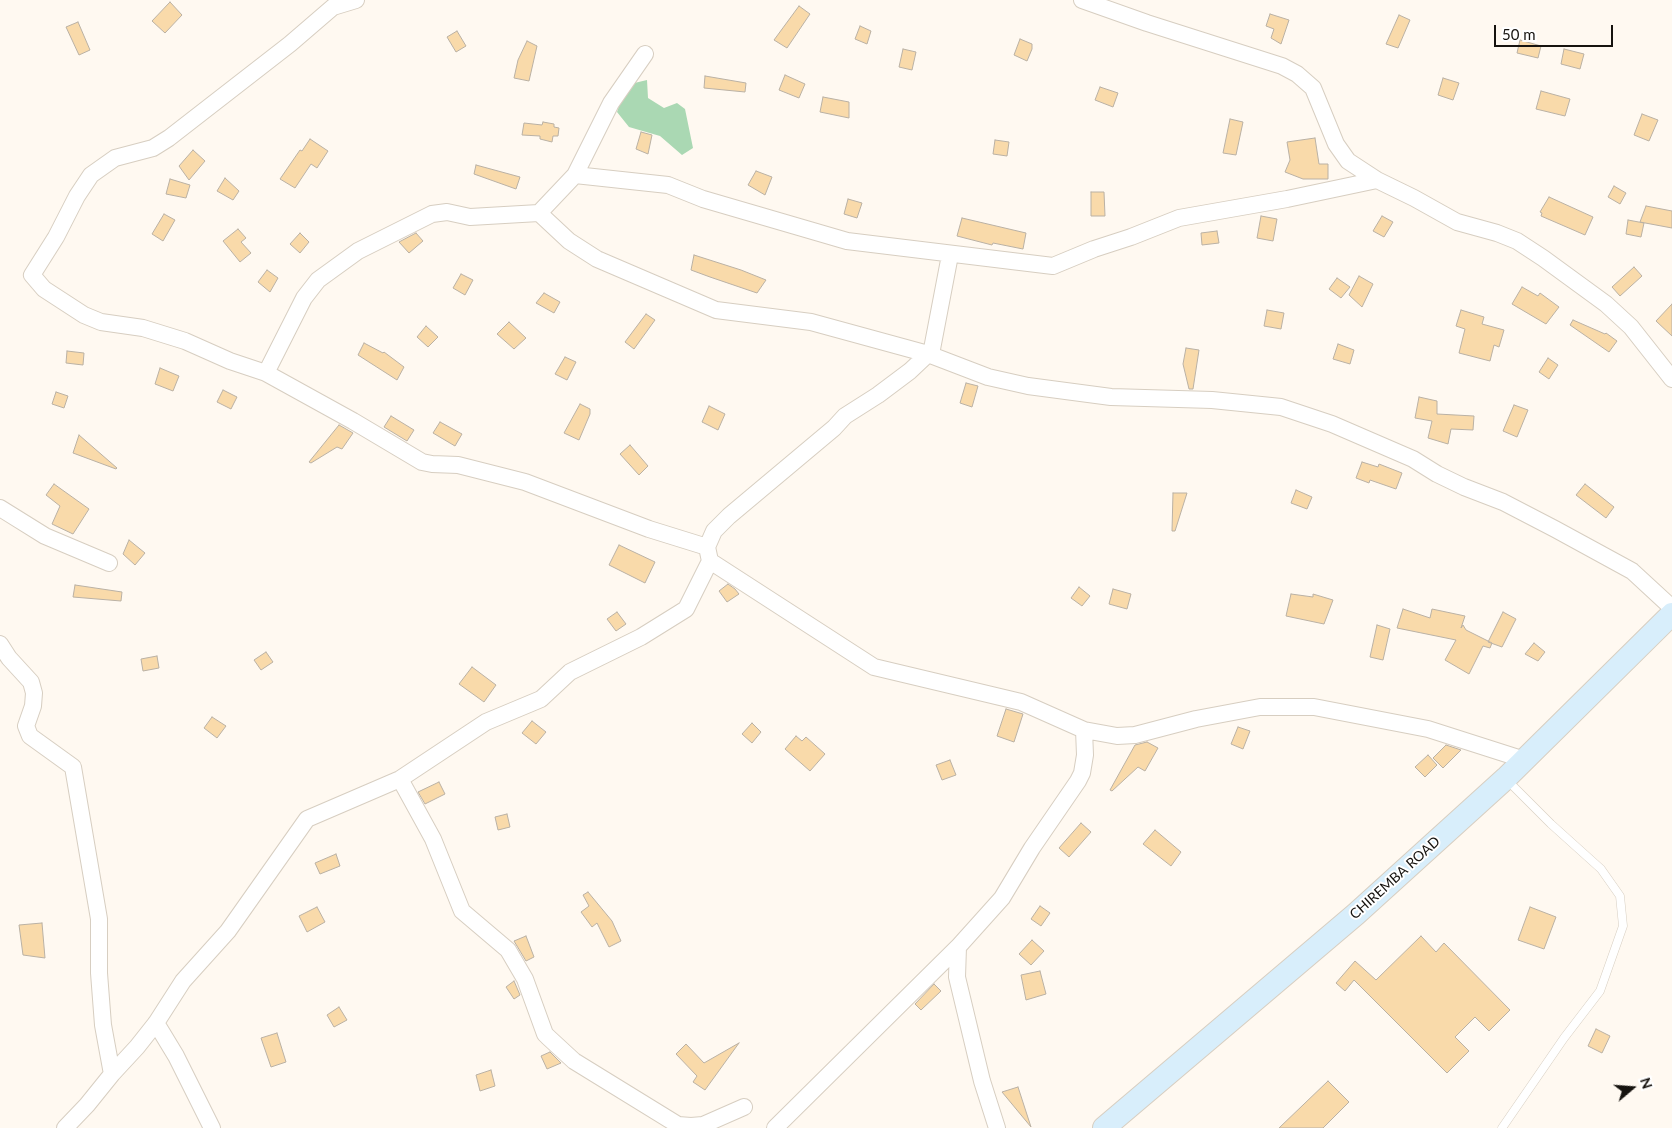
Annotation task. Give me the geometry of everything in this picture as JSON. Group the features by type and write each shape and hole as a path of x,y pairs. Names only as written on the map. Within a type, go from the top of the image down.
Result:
{"main road":[{"name":"CHIREMBA ROAD","path":"1104,1128 1356,914 1525,760 1672,614"}],"street":[{"path":"356,0 333,7 282,50 169,138 153,148 115,158 91,175 32,275 44,289 84,315 101,322 143,328 185,341 230,361 266,373 422,462 458,465 524,482 649,529 708,554 874,667 1021,702 1084,730 1117,736 1135,734 1196,719 1260,707 1314,707 1428,729 1525,760"},
{"path":"1082,0 1147,24 1282,66 1297,74 1313,88 1336,144 1348,161 1377,180 1456,222 1517,240 1612,310 1631,327 1672,379"},
{"path":"266,373 304,298 318,280 358,251 432,214 447,212 470,217 539,213 575,175 611,103 645,54"},
{"path":"575,175 668,185 703,199 846,241 1053,266 1179,218 1287,199 1377,180"},
{"path":"539,213 569,241 597,259 716,310 811,322 928,354 988,378 1028,386 1111,397 1212,400 1281,407 1414,459 1437,474 1503,502 1632,571 1672,608"},
{"path":"65,1128 156,1023 183,981 228,931 307,819 400,779 486,722 541,699 570,672 641,637 688,607 708,554 714,531 729,516 834,428 845,416 878,395 910,371 932,349 950,255"},
{"path":"0,508 45,536 110,563"},
{"path":"0,644 9,658 31,682 34,693 33,706 26,726 30,736 72,767 99,919 99,973 103,1026 112,1074"},
{"path":"775,1128 958,946 1002,898 1032,848 1078,782 1082,773 1085,755 1084,730"},
{"path":"400,779 433,839 462,911 508,950 525,979 545,1034 548,1037 574,1061 678,1125 703,1125 744,1108"},
{"path":"958,946 957,977 982,1082 997,1128"},
{"path":"156,1023 176,1056 212,1128"}],"lane":[{"path":"1502,1128 1564,1038 1600,992 1623,926 1620,896 1600,868 1551,824 1506,778"}],"green space":[{"path":"647,80 648,98 664,108 677,103 685,109 693,148 682,155 660,136 629,127 617,112 626,85"}],"building":[{"path":"170,2 182,15 165,33 152,21"},
{"path":"799,6 810,14 787,48 774,40"},
{"path":"1270,14 1289,20 1281,44 1271,38 1274,29 1266,26"},
{"path":"1399,15 1410,20 1398,48 1386,44"},
{"path":"78,22 90,50 79,55 66,27"},
{"path":"860,26 871,31 867,44 855,39"},
{"path":"457,31 466,46 456,52 447,37"},
{"path":"1020,39 1032,44 1027,61 1014,55"},
{"path":"1520,40 1541,46 1538,58 1517,53"},
{"path":"527,41 537,46 529,81 514,78 518,60"},
{"path":"903,49 916,52 912,70 899,67"},
{"path":"1564,49 1584,54 1580,69 1561,64"},
{"path":"785,75 805,84 799,98 779,90"},
{"path":"705,76 746,83 745,92 704,88"},
{"path":"1443,78 1459,83 1453,100 1438,95"},
{"path":"1100,87 1118,93 1113,107 1095,100"},
{"path":"1541,91 1570,99 1565,116 1536,109"},
{"path":"823,97 849,102 849,118 820,112"},
{"path":"1642,114 1658,120 1649,141 1634,135"},
{"path":"1230,119 1243,122 1236,155 1223,153"},
{"path":"543,122 554,124 554,127 559,128 558,136 553,136 552,142 540,139 540,136 522,135 524,123 542,125"},
{"path":"641,132 652,135 648,154 636,149"},
{"path":"1315,138 1319,164 1328,164 1328,179 1303,179 1285,172 1290,160 1287,142"},
{"path":"310,139 328,151 317,168 311,164 295,188 280,179"},
{"path":"995,140 1009,142 1007,156 993,154"},
{"path":"193,150 205,161 189,180 179,166"},
{"path":"476,165 520,177 516,189 474,174"},
{"path":"756,171 772,177 765,195 748,185"},
{"path":"225,178 239,191 233,200 217,191"},
{"path":"170,179 190,185 186,198 166,194"},
{"path":"1614,186 1626,193 1620,204 1608,197"},
{"path":"1091,192 1104,192 1105,216 1091,216"},
{"path":"1549,197 1593,217 1585,235 1541,216 1542,213 1540,212"},
{"path":"848,199 862,203 857,218 844,214"},
{"path":"1646,206 1672,211 1672,228 1640,222"},
{"path":"164,214 175,220 163,241 152,234"},
{"path":"1261,216 1277,219 1273,241 1257,238"},
{"path":"1382,216 1393,222 1384,237 1373,231"},
{"path":"962,218 1026,233 1023,249 993,243 992,245 957,236"},
{"path":"1628,220 1644,223 1641,237 1626,234"},
{"path":"238,229 246,238 241,242 251,253 240,262 223,241"},
{"path":"1217,231 1219,243 1202,245 1201,233"},
{"path":"300,233 309,242 300,253 290,244"},
{"path":"416,233 423,241 409,253 399,242"},
{"path":"694,255 766,280 757,293 710,277 691,270"},
{"path":"1634,267 1642,276 1620,296 1612,287"},
{"path":"267,270 278,278 270,292 258,282"},
{"path":"461,274 473,280 465,295 453,288"},
{"path":"1359,276 1373,284 1362,307 1349,295"},
{"path":"1337,278 1350,287 1341,298 1329,289"},
{"path":"1522,287 1538,296 1540,293 1559,307 1546,324 1512,304"},
{"path":"544,293 560,302 554,313 536,303"},
{"path":"1672,304 1672,336 1656,321"},
{"path":"1267,310 1284,313 1281,329 1264,326"},
{"path":"1461,310 1484,317 1482,324 1504,330 1499,347 1494,345 1490,361 1459,353 1465,329 1456,326"},
{"path":"646,314 655,320 634,349 625,342"},
{"path":"1573,320 1606,333 1617,341 1609,352 1570,325"},
{"path":"509,322 526,338 514,349 497,334"},
{"path":"426,326 438,337 428,347 417,337"},
{"path":"364,343 384,352 404,367 397,380 358,355"},
{"path":"1338,344 1354,350 1350,364 1333,359"},
{"path":"1186,348 1199,350 1193,389 1189,389 1183,364"},
{"path":"67,351 84,353 83,365 66,363"},
{"path":"565,357 576,362 567,380 555,374"},
{"path":"1548,358 1558,365 1549,379 1539,372"},
{"path":"160,368 179,376 173,391 155,384"},
{"path":"966,383 978,386 972,407 960,403"},
{"path":"223,390 237,397 231,409 217,402"},
{"path":"56,392 68,396 64,408 52,404"},
{"path":"1419,397 1437,401 1437,414 1474,416 1473,430 1451,429 1448,444 1428,438 1432,421 1415,418"},
{"path":"580,404 590,409 590,414 579,440 564,433"},
{"path":"1514,405 1528,410 1517,437 1503,431"},
{"path":"709,406 725,414 718,430 702,422"},
{"path":"391,416 414,430 407,441 384,427"},
{"path":"440,422 462,434 455,446 433,433"},
{"path":"339,425 353,433 342,449 337,447 311,463 309,462"},
{"path":"79,435 117,468 73,453"},
{"path":"630,445 648,466 639,475 620,454"},
{"path":"1362,462 1378,467 1379,464 1402,473 1396,489 1370,480 1369,483 1356,478"},
{"path":"54,484 89,509 73,534 52,524 60,506 46,495"},
{"path":"1585,484 1614,507 1606,518 1576,495"},
{"path":"1296,490 1312,497 1307,509 1291,503"},
{"path":"1173,493 1187,493 1175,531 1172,531"},
{"path":"129,540 145,553 135,565 123,554"},
{"path":"619,545 655,562 645,583 609,565"},
{"path":"728,584 739,594 727,602 719,591"},
{"path":"75,585 122,592 121,601 73,597"},
{"path":"1079,587 1090,596 1082,606 1071,598"},
{"path":"1113,589 1131,594 1127,609 1109,604"},
{"path":"1291,594 1313,597 1313,594 1333,600 1324,624 1286,616"},
{"path":"1403,609 1430,618 1432,609 1465,616 1461,628 1463,625 1466,630 1492,643 1490,648 1483,646 1469,674 1445,660 1456,640 1397,628"},
{"path":"617,612 626,624 616,631 607,619"},
{"path":"1503,612 1516,619 1502,647 1488,642"},
{"path":"1377,625 1390,629 1383,660 1370,657"},
{"path":"1534,643 1545,652 1538,661 1525,654"},
{"path":"266,652 273,662 261,670 254,660"},
{"path":"157,656 159,668 143,671 141,659"},
{"path":"472,667 496,685 484,702 459,684"},
{"path":"1006,709 1023,714 1014,742 997,736"},
{"path":"212,717 226,726 217,738 204,728"},
{"path":"532,721 546,732 536,744 522,733"},
{"path":"752,723 761,732 752,743 742,734"},
{"path":"1238,727 1250,731 1243,749 1231,744"},
{"path":"796,736 802,741 806,737 825,754 810,771 785,749"},
{"path":"1147,742 1158,748 1145,771 1138,767 1112,791 1110,790 1135,745"},
{"path":"1446,745 1461,750 1443,768 1433,758"},
{"path":"1428,755 1437,765 1425,777 1415,767"},
{"path":"950,760 956,775 942,780 936,765"},
{"path":"439,782 445,794 425,804 418,792"},
{"path":"507,814 510,827 498,830 495,817"},
{"path":"1081,823 1091,832 1069,857 1059,848"},
{"path":"1155,830 1181,852 1171,866 1143,844"},
{"path":"336,854 340,866 320,874 315,863"},
{"path":"588,892 612,921 621,941 609,947 597,923 592,927 581,912 589,906 583,895"},
{"path":"1040,906 1050,913 1041,926 1031,919"},
{"path":"317,907 325,922 307,932 299,916"},
{"path":"1530,907 1556,917 1544,949 1518,940"},
{"path":"42,923 45,958 23,955 19,925"},
{"path":"526,936 534,957 526,961 514,941"},
{"path":"1421,936 1436,952 1444,943 1510,1010 1489,1031 1475,1017 1455,1037 1469,1051 1447,1073 1354,980 1345,991 1336,983 1355,961 1376,980"},
{"path":"1032,940 1044,951 1031,965 1019,954"},
{"path":"1040,971 1046,994 1026,1000 1021,975"},
{"path":"514,981 520,995 514,999 506,987"},
{"path":"934,984 941,991 921,1010 915,1004"},
{"path":"339,1007 347,1020 334,1027 327,1015"},
{"path":"1596,1029 1610,1036 1602,1053 1588,1046"},
{"path":"277,1033 286,1062 271,1067 261,1038"},
{"path":"739,1043 705,1090 693,1082 697,1076 676,1054 686,1044 704,1063"},
{"path":"550,1052 561,1063 547,1069 541,1056"},
{"path":"491,1070 495,1086 480,1091 476,1075"},
{"path":"1328,1081 1349,1102 1323,1128 1279,1128"},
{"path":"1018,1087 1031,1127 1002,1092"}]}
